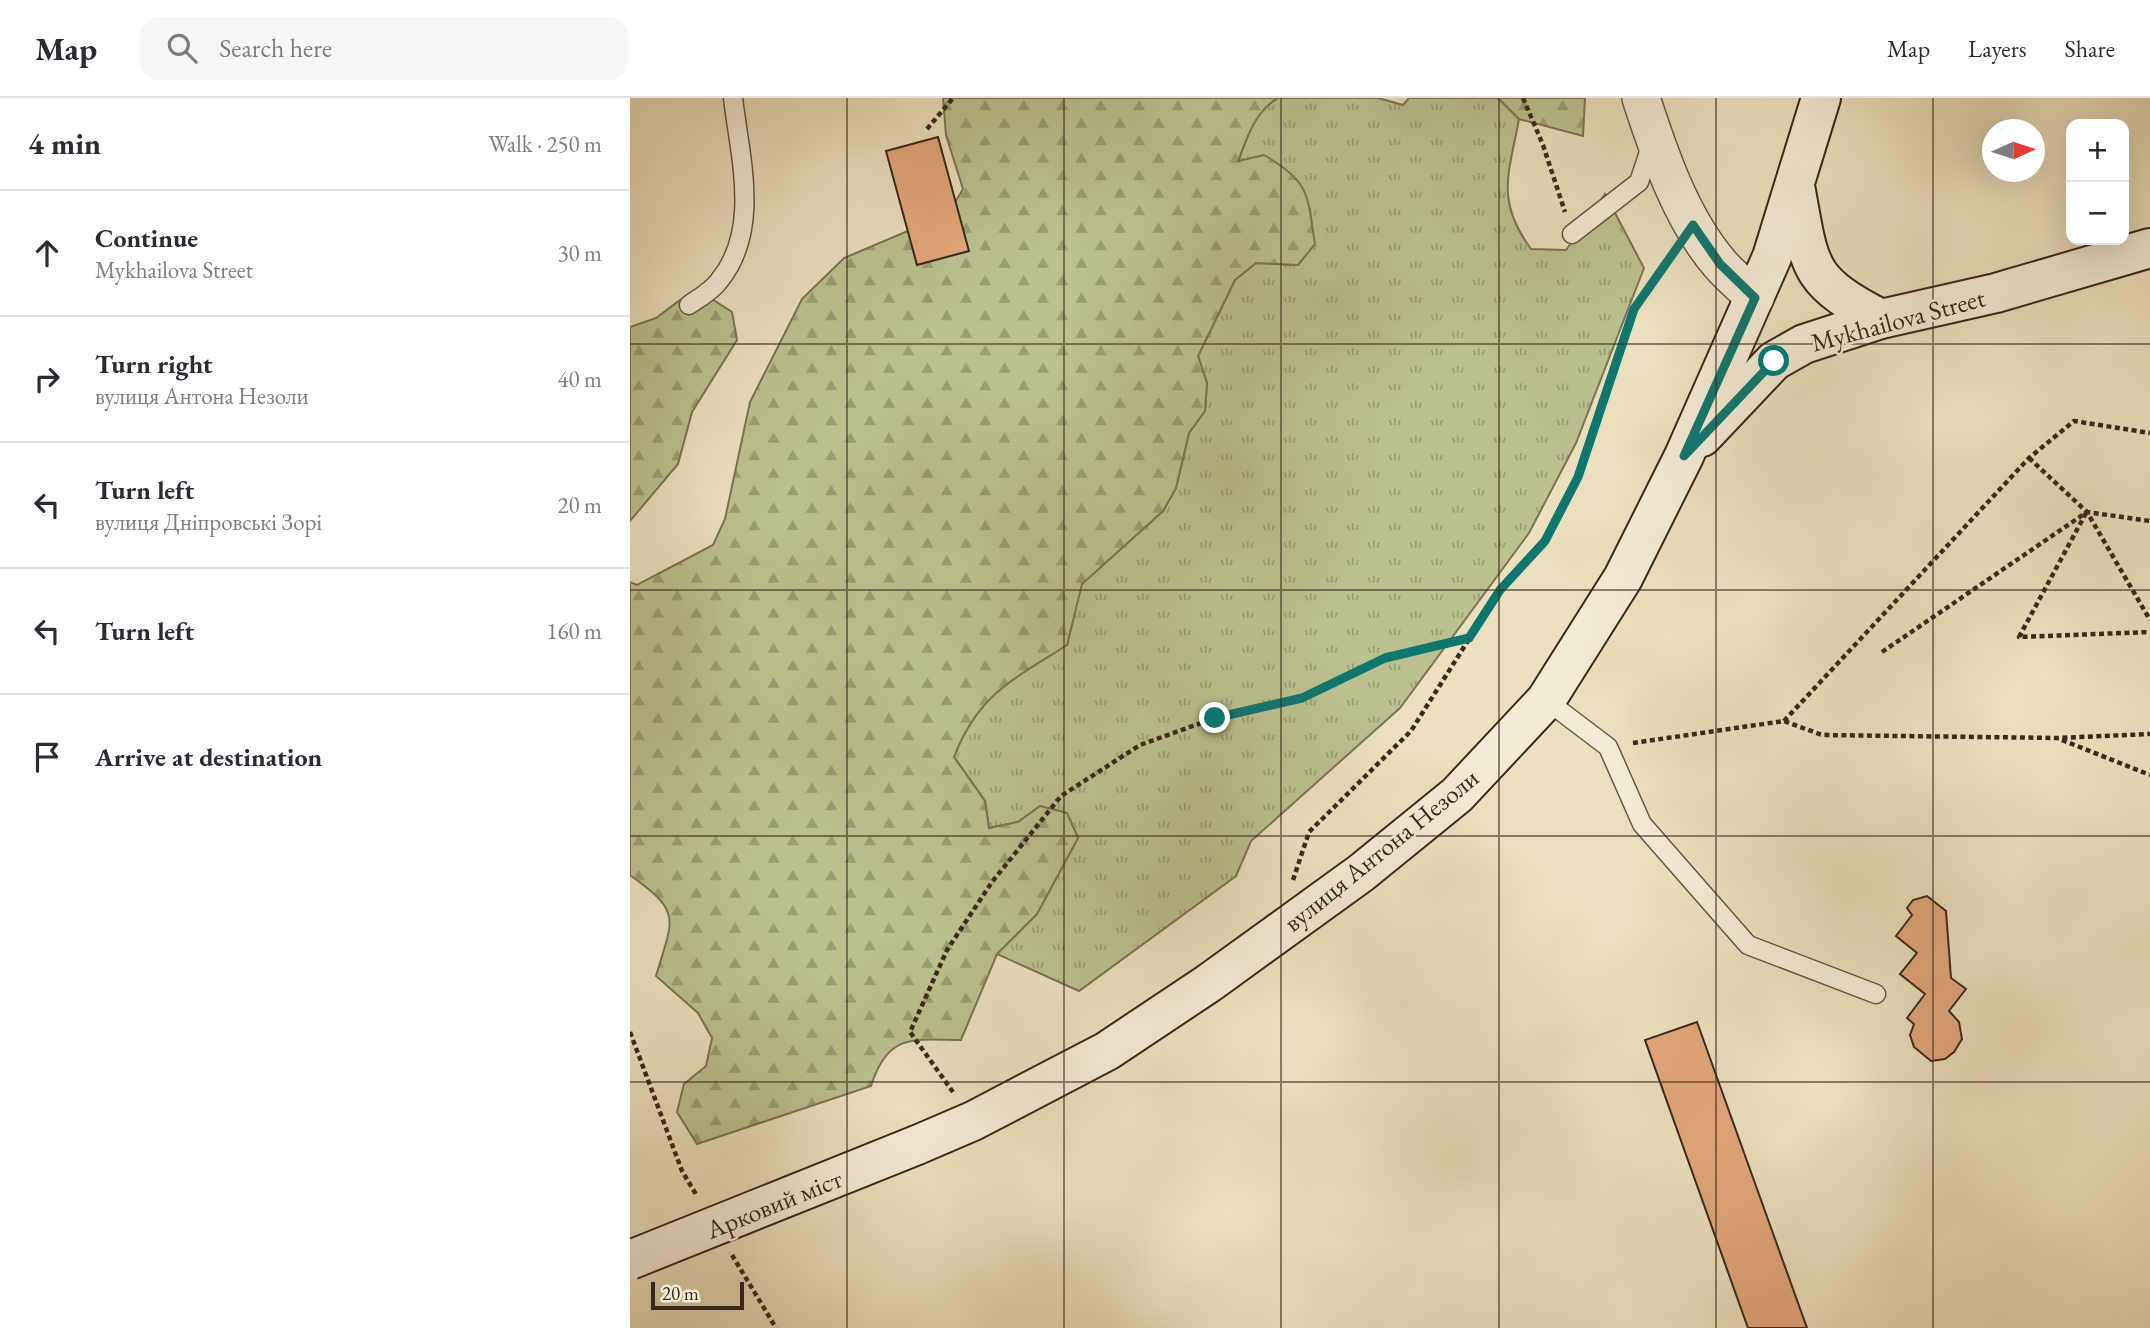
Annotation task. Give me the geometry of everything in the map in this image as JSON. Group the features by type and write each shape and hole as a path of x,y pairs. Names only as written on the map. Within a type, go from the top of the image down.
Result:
{"main road":[{"name":"вулиця Антона Незоли","path":"917,1145 973,1121 1107,1051 1273,938 1361,873 1457,795 1546,700 1623,578 1684,456 1755,298 1796,189 1821,98"},
{"path":"1796,189 1815,273 1843,299 1881,319"},
{"name":"Mykhailova Street","path":"1684,456 1774,361 1804,344 1881,319 1996,293 2150,248"},
{"name":"Арковий міст","path":"630,1260 917,1145"}],"street":[{"path":"1641,98 1654,138 1693,225 1720,264 1755,298"}],"lane":[{"path":"689,305 718,283 738,251 745,212 733,98"},
{"path":"1572,233 1639,182 1654,138"},
{"path":"1546,700 1608,747 1642,824 1748,945 1876,994"}],"path":[{"path":"927,129 953,98"},
{"path":"1523,98 1543,145 1572,233"},
{"path":"1273,938 1309,832 1410,731 1500,590 1545,541 1578,477 1634,309 1693,225"},
{"path":"1784,721 2029,458 2074,421 2150,433"},
{"path":"2029,458 2087,512 2150,620"},
{"path":"2087,512 2019,637 2150,632"},
{"path":"1882,652 2087,512 2150,521"},
{"path":"973,1121 910,1032 947,950 992,882 1061,796 1140,745 1215,718 1302,698 1385,658 1469,638"},
{"path":"1608,747 1784,721 1822,735 2058,738 2150,734"},
{"path":"2058,738 2150,775"},
{"path":"630,1032 682,1171 702,1204"},
{"path":"729,1249 776,1328"}],"green space":[{"path":"943,98 1278,98 1263,110 1238,161 1264,155 1291,173 1299,182 1308,201 1315,244 1298,265 1256,263 1235,280 1198,356 1207,383 1205,411 1189,433 1176,488 1163,511 1082,584 1067,645 1014,679 986,703 974,718 954,757 985,801 989,828 1018,822 1040,806 1067,813 1078,838 1037,914 997,954 961,1040 916,1040 904,1043 885,1056 871,1086 697,1144 677,1112 684,1084 706,1066 712,1038 698,1013 656,976 667,941 669,918 659,899 630,875 630,582 637,585 713,545 725,519 750,402 802,299 844,258 948,214 963,189 946,135"},
{"path":"1278,98 1378,98 1403,105 1409,98 1498,98 1519,119 1509,171 1509,201 1520,232 1531,249 1566,250 1605,194 1644,268 1576,443 1529,533 1400,708 1251,841 1236,876 1079,991 997,954 1037,914 1078,838 1067,813 1040,806 1018,822 989,828 985,801 954,757 974,718 999,690 1067,645 1081,584 1163,511 1176,488 1189,433 1205,411 1207,383 1198,356 1235,280 1256,263 1298,265 1238,162 1257,118"},
{"path":"1498,98 1585,98 1583,136 1519,119"},
{"path":"709,297 732,312 737,340 692,412 678,464 630,521 630,327 656,318 680,300"}],"building":[{"path":"938,137 969,251 917,265 886,151"},
{"path":"1927,896 1946,911 1951,978 1966,989 1949,1011 1959,1022 1962,1039 1954,1052 1945,1059 1931,1061 1914,1047 1910,1035 1914,1024 1907,1018 1925,994 1900,974 1917,953 1896,936 1912,915 1907,908 1913,900"},
{"path":"1697,1022 1807,1328 1748,1328 1645,1040"}],"route":[{"path":"1215,718 1302,698 1385,658 1469,638 1500,590 1545,541 1578,477 1634,309 1693,225 1720,264 1755,298 1684,456 1774,361"}]}
